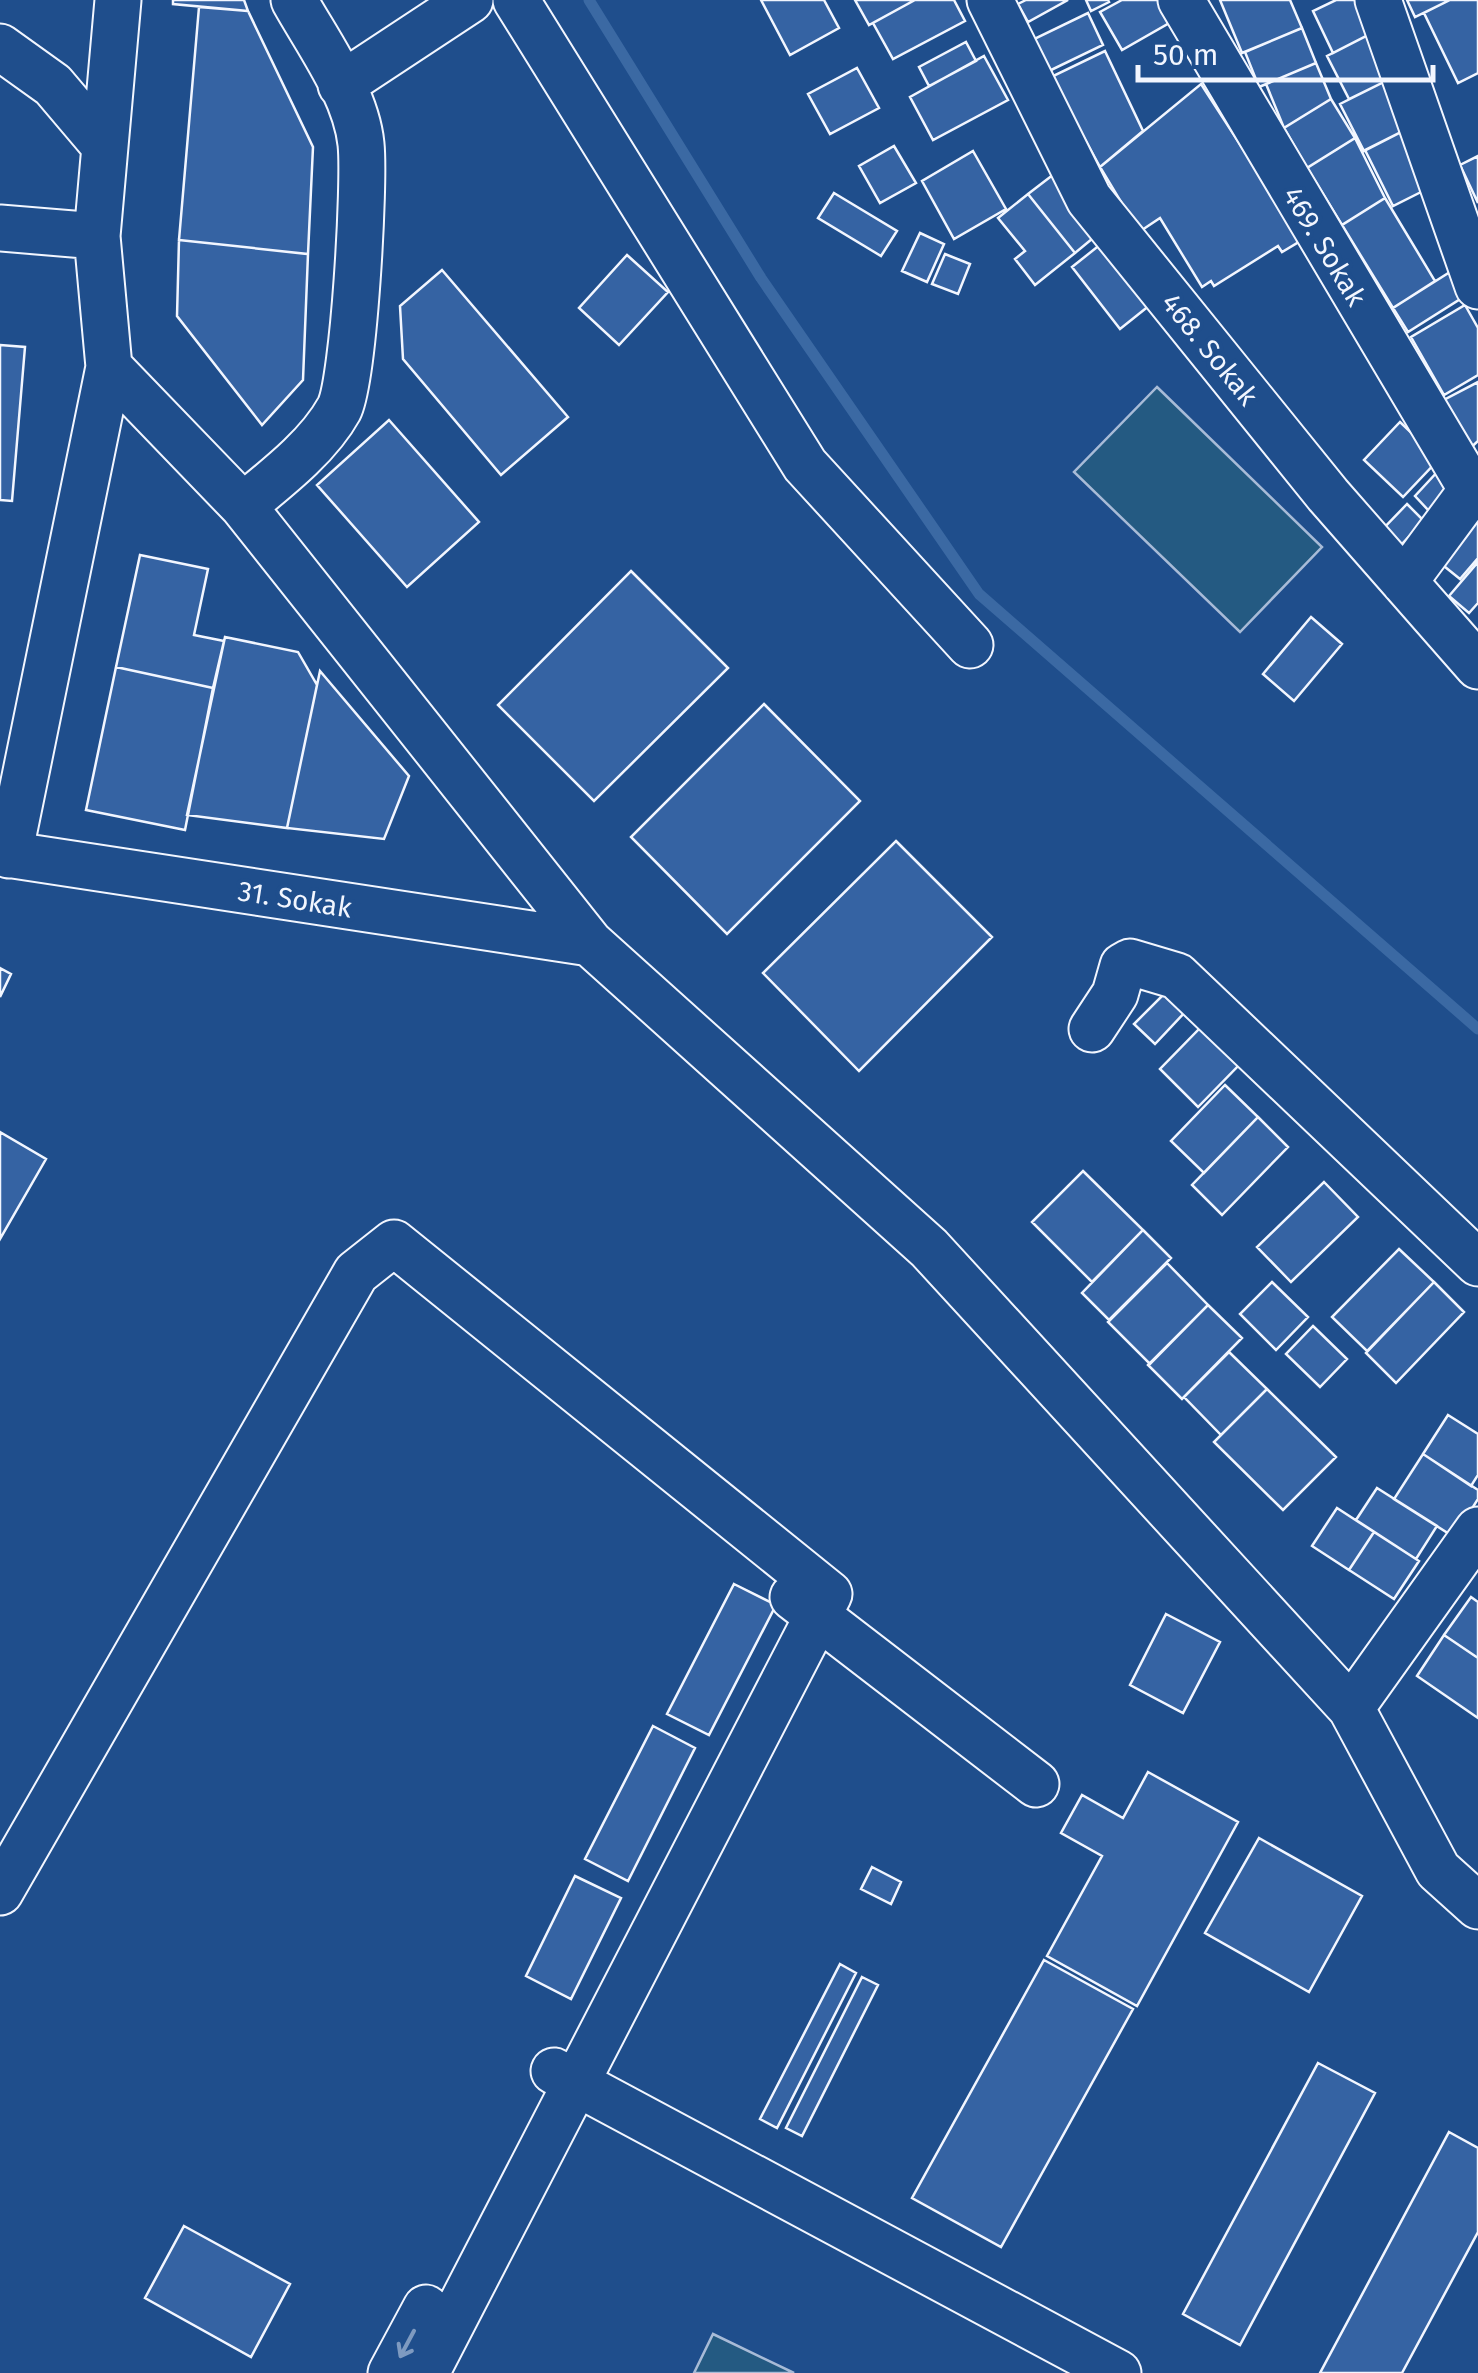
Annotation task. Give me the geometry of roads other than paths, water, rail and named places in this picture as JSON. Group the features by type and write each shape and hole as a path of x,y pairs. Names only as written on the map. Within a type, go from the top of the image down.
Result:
{"street":[{"path":"5,854 109,366 97,236 118,0"},
{"path":"243,506 286,471 340,408 353,332 362,142 341,86 294,0"},
{"path":"341,86 470,0"},
{"path":"516,0 806,465 970,645"},
{"name":"468. Sokak","path":"990,0 1089,199 1328,494 1478,666"},
{"name":"469. Sokak","path":"1180,0 1475,486"},
{"path":"1378,0 1478,286"},
{"path":"0,47 53,85 103,144"},
{"path":"0,228 97,236"},
{"path":"109,366 243,506 590,944 930,1248 1351,1708 1438,1870 1478,1906"},
{"path":"1404,582 1475,486"},
{"name":"31. Sokak","path":"5,854 590,944"},
{"path":"1092,1029 1114,994 1123,966 1130,962 1177,976 1478,1262"},
{"path":"0,1892 356,1274 394,1244 809,1598 1036,1784"},
{"path":"0,1925 375,1286 403,1280 809,1598"},
{"path":"1351,1708 1478,1530"},
{"path":"426,2373 564,2077 809,1598"},
{"path":"391,2373 564,2077"},
{"path":"564,2077 1118,2373"}],"waterway":[{"path":"589,0 761,278 979,594 1478,1029"}]}
